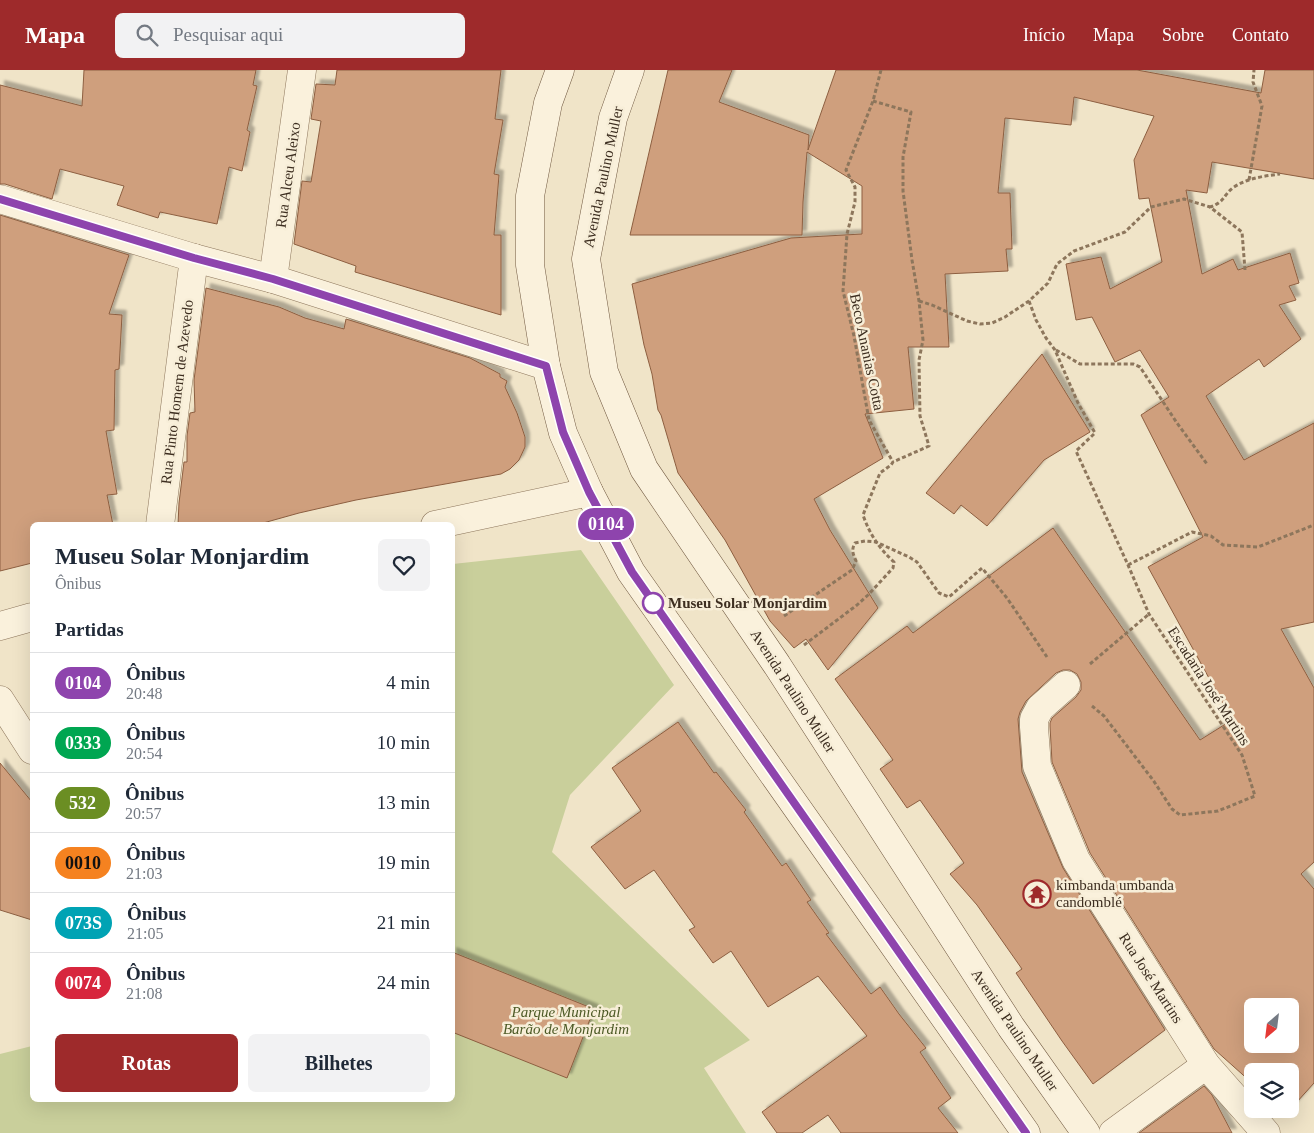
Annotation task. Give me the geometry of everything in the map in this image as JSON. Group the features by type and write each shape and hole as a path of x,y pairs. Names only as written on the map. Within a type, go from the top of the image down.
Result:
{"main road":[{"name":"Rua Alceu Aleixo","path":"273,279 302,70"},
{"path":"543,70 548,104"},
{"path":"560,70 548,104 530,196 530,265 546,366 563,432 589,492 632,572 1026,1133"},
{"name":"Avenida Paulino Muller","path":"630,70 613,118 586,259 604,372 644,469 777,664 1011,1027 1086,1133"},
{"path":"0,199 194,258 273,279 546,366"},
{"name":"Rua Pinto Homem de Azevedo","path":"160,522 194,258"},
{"path":"449,522 589,492"},
{"path":"0,626 30,618"},
{"name":"Rua José Martins","path":"1066,685 1040,708 1034,719 1034,727 1037,766 1076,860 1206,1065 1266,1133"},
{"path":"0,700 30,747"},
{"path":"1113,1133 1206,1065"}],"path":[{"name":"Beco Ananias Cotta","path":"881,70 873,101 846,170 855,187 855,202 848,234 843,291 854,336 869,420 893,462"},
{"path":"1249,180 1262,106 1253,82 1254,70"},
{"path":"777,664 857,605 893,568 894,562 876,542 869,531 863,515 880,473 893,462 930,446 920,416 919,360 923,340 903,191 903,157 911,112 873,101"},
{"path":"1210,206 1219,204 1232,188 1244,182 1255,178 1280,174"},
{"path":"919,301 967,321 980,324 992,323 1029,301 1048,284 1057,264 1074,251 1125,232 1151,207 1184,198 1210,206 1242,232 1244,270"},
{"path":"1029,301 1036,320 1055,350 1080,364 1133,364 1140,367 1207,464"},
{"name":"Escadaria José Martins","path":"1055,350 1078,403 1095,433 1076,452 1149,614 1242,755 1255,796 1218,811 1180,815 1172,809 1153,780 1104,716 1066,685"},
{"path":"1128,565 1192,532 1211,536 1223,545 1258,547 1314,525"},
{"path":"757,635 852,570 856,561 852,548 855,542 866,541 876,542 917,562 939,593 949,597 982,568 1007,598 1066,685 1149,614"}],"green space":[{"name":"Parque Municipal Barão de Monjardim","path":"581,550 674,685 570,795 552,852 750,1040 704,1068 746,1133 0,1133 0,1054 30,1046 30,1102 455,1102 455,564"}],"building":[{"path":"84,70 256,70 253,85 257,86 247,130 250,132 242,171 229,167 217,224 160,212 158,218 117,205 124,186 60,169 52,199 0,184 0,85 82,106"},
{"path":"337,70 501,70 495,119 503,120 494,174 499,175 494,235 501,235 501,315 355,272 356,266 294,244 302,181 311,182 321,121 311,119 316,84 335,85"},
{"path":"668,70 732,70 719,102 809,135 808,150 836,70 1137,70 1261,93 1265,70 1314,70 1314,179 1212,162 1207,193 1186,190 1202,274 1233,259 1238,270 1290,253 1299,283 1289,286 1296,300 1279,305 1301,339 1264,367 1259,359 1206,396 1244,460 1314,423 1314,622 1281,629 1314,688 1314,862 1301,874 1314,889 1314,1083 1299,1100 1299,1063 1244,1063 1244,1076 1214,1049 1090,853 1052,762 1050,723 1052,718 1076,697 1081,690 1081,682 1077,674 1070,670 1056,673 1026,701 1018,719 1022,772 1063,868 1165,1030 1093,1084 1016,973 1022,969 977,905 950,874 964,863 920,800 907,808 880,769 893,760 835,679 907,626 913,633 1053,528 1200,740 1232,720 1148,567 1203,537 1141,415 1169,397 1140,350 1115,362 1092,317 1076,320 1066,264 1101,257 1110,289 1162,262 1149,198 1139,199 1134,160 1154,116 1074,97 1071,125 1005,118 998,193 1010,193 1012,249 1006,249 1008,271 945,274 949,347 908,347 914,409 865,414 883,458 814,499 830,530 878,608 828,670 806,639 794,648 770,621 725,540 678,473 658,410 632,284 791,238 862,234 862,186 807,152 802,235 630,235"},
{"path":"0,215 129,255 109,314 122,315 119,369 115,370 114,430 106,431 117,494 107,495 112,522 30,522 30,564 0,571"},
{"path":"206,288 279,307 305,318 344,329 346,319 470,358 500,374 500,377 507,381 505,387 525,437 525,447 519,460 510,469 501,474 356,500 267,522 178,522 184,462 187,462 187,436 190,413 195,412 194,380"},
{"path":"1042,354 1090,432 1044,460 987,526 961,505 954,514 926,493"},
{"path":"678,722 714,773 716,772 746,810 744,812 782,866 786,863 811,900 807,902 829,933 826,934 871,994 880,987 926,1048 920,1052 951,1098 938,1108 958,1133 841,1133 828,1115 802,1133 777,1133 762,1112 867,1036 818,976 768,1007 731,951 713,963 689,930 695,927 654,870 625,889 591,847 641,811 612,768"},
{"path":"0,763 30,800 30,919 0,910"},
{"path":"455,953 594,1009 567,1078 455,1033"},
{"path":"1204,1086 1212,1095 1232,1133 1139,1133"}],"bus line":[{"name":"0104","path":"0,199 194,258 273,279 546,366 563,432 589,492 632,572 1026,1133"}],"place":[{"name":"Museu Solar Monjardim","path":"653,603"},
{"name":"kimbanda umbanda candomblé","path":"1037,894"}]}
